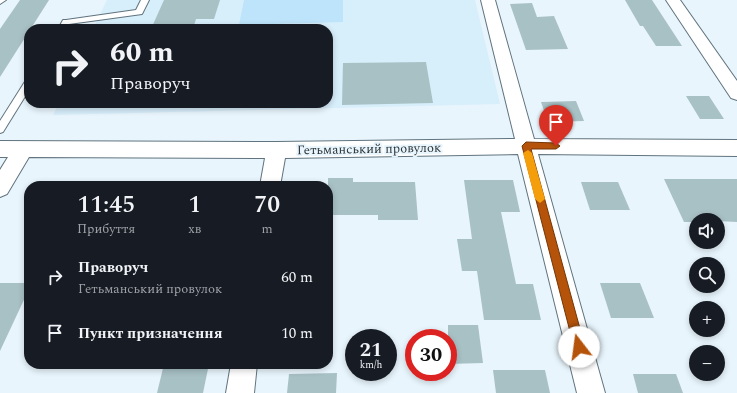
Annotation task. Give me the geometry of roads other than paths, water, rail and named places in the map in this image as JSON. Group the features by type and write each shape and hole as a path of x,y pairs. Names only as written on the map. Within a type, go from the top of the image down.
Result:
{"street":[{"path":"488,0 592,393"},
{"path":"673,0 737,94"},
{"name":"Гетьманський провулок","path":"0,149 276,150 526,146 737,148"},
{"path":"0,188 23,149"},
{"path":"271,181 276,150"},
{"path":"240,393 243,369"}],"lane":[{"path":"65,24 66,22 139,12 145,0"},
{"path":"0,129 24,90"}]}
